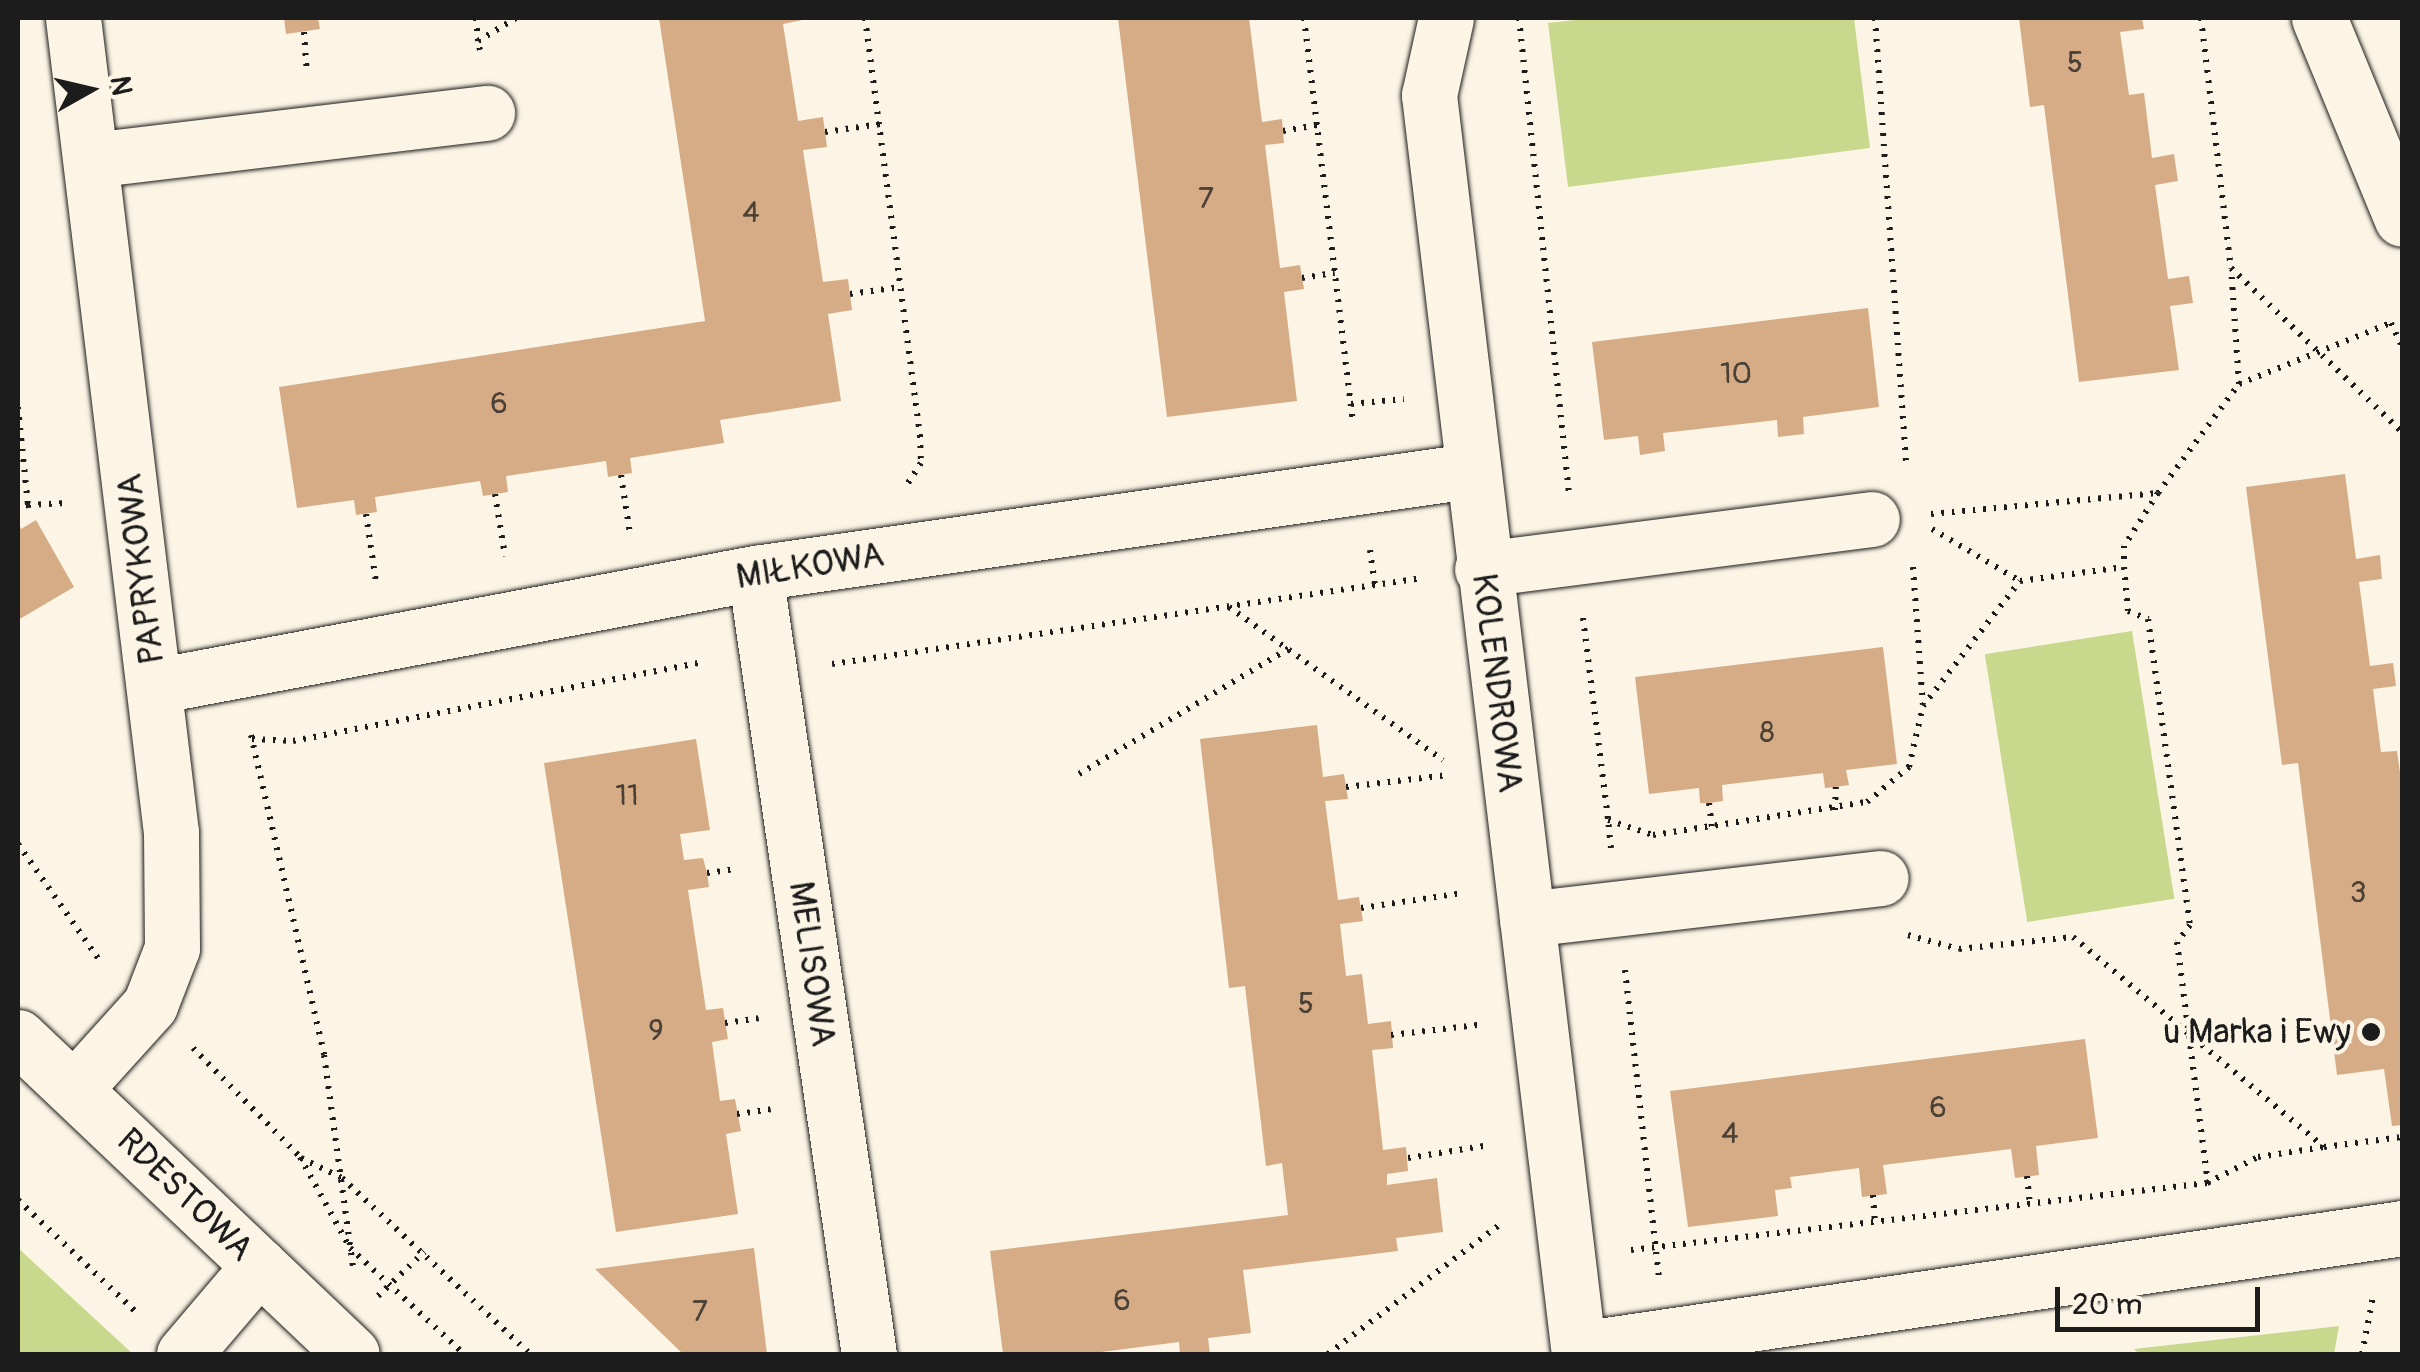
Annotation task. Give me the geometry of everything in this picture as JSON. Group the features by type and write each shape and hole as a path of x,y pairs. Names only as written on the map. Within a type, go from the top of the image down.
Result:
{"street":[{"name":"PAPRYKOWA","path":"74,18 171,832 172,948 150,1005 74,1089"},
{"name":"KOLENDROWA","path":"1446,18 1429,95 1469,471 1579,1352 2402,1228"},
{"path":"2319,18 2402,218"},
{"path":"91,160 488,114"},
{"name":"MIŁKOWA","path":"155,686 755,573 1469,471"},
{"path":"1482,569 1891,517"},
{"name":"MELISOWA","path":"755,573 870,1354"},
{"path":"1527,919 1885,903"},
{"name":"RDESTOWA","path":"18,1038 352,1354"},
{"path":"186,1353 259,1266"}],"path":[{"path":"476,18 478,40"},
{"path":"865,18 921,463 892,498"},
{"path":"1304,18 1375,585"},
{"path":"1519,18 1608,820"},
{"path":"1876,18 1891,517 1924,706"},
{"path":"2201,18 2232,268 2238,384"},
{"path":"825,132 880,124"},
{"path":"1283,131 1318,125"},
{"path":"2232,268 2402,432"},
{"path":"1302,278 1335,273"},
{"path":"850,294 901,287"},
{"path":"2216,1255 2177,942 2190,925 2148,619 2128,612 2124,546 2238,384 2390,322 2402,346"},
{"path":"18,407 28,506 18,507"},
{"path":"621,475 632,550"},
{"path":"1891,517 2158,493"},
{"path":"495,494 508,572"},
{"path":"366,514 378,593"},
{"path":"1891,517 2020,581"},
{"path":"252,739 293,741 734,656 736,677 1482,569"},
{"path":"1228,606 1446,762 1452,750"},
{"path":"1080,774 1288,649"},
{"path":"250,719 324,1056 356,1281"},
{"path":"1346,787 1448,775"},
{"path":"1709,803 1712,827"},
{"path":"18,844 94,956"},
{"path":"1361,908 1462,894"},
{"path":"1885,903 1959,949 2073,937 2190,1039 2324,1147"},
{"path":"1392,1035 1477,1025"},
{"path":"220,1074 300,1157 350,1248 464,1354"},
{"path":"1568,1257 2208,1183 2258,1157 2402,1137"},
{"path":"1408,1158 1491,1145"},
{"path":"300,1157 342,1178 530,1354"},
{"path":"2028,1176 2030,1203"},
{"path":"1873,1195 1876,1221"},
{"path":"18,1200 147,1322 186,1353"},
{"path":"1328,1354 1501,1224"}],"green space":[{"path":"1593,18 1854,18 1870,148 1568,187 1548,23"},
{"path":"2132,631 2174,899 2027,922 1985,654"},
{"path":"18,1248 133,1354 18,1354"},
{"path":"2339,1326 2334,1354 2139,1354 2134,1349"}],"building":[{"path":"284,18 318,18 320,29 286,34"},
{"path":"659,18 812,18 783,24 798,121 823,117 827,147 803,150 823,282 848,279 852,310 828,314 841,401 720,420 724,443 630,458 632,473 608,477 606,461 506,476 508,492 483,496 480,481 375,497 377,512 356,515 354,500 297,508 279,387 705,321"},
{"path":"1118,18 1249,18 1262,122 1282,119 1284,143 1265,145 1280,268 1300,265 1304,289 1284,292 1297,401 1167,417"},
{"path":"2019,18 2142,18 2144,29 2120,32 2129,95 2144,93 2152,158 2174,154 2178,181 2155,185 2168,279 2189,276 2193,303 2170,306 2179,370 2079,382 2044,105 2030,107"},
{"path":"1868,308 1879,407 1803,417 1804,434 1778,437 1777,420 1663,433 1665,451 1640,455 1638,436 1604,440 1592,342"},
{"path":"2345,474 2356,559 2380,555 2382,579 2359,582 2370,666 2393,663 2396,686 2373,689 2381,752 2397,751 2402,787 2402,1125 2392,1126 2384,1069 2337,1075 2298,763 2282,765 2246,487"},
{"path":"18,520 21,529 36,520 74,587 18,620"},
{"path":"1883,647 1897,764 1846,770 1849,785 1836,787 1825,788 1823,773 1722,785 1723,801 1709,803 1700,803 1699,788 1649,794 1635,677"},
{"path":"1317,725 1323,777 1344,774 1348,799 1325,801 1338,900 1359,897 1363,921 1340,924 1346,976 1362,974 1368,1024 1391,1021 1393,1048 1372,1050 1383,1150 1406,1147 1408,1171 1387,1174 1387,1185 1437,1178 1443,1232 1396,1238 1398,1251 1243,1270 1251,1333 1208,1338 1210,1354 1180,1354 1179,1342 1086,1354 1003,1354 990,1251 1288,1215 1282,1163 1266,1166 1245,986 1229,988 1200,739"},
{"path":"696,739 710,830 680,834 684,860 703,858 707,873 709,887 688,890 706,1010 723,1008 728,1039 712,1042 720,1101 735,1099 741,1131 726,1134 738,1214 616,1232 544,763"},
{"path":"2085,1039 2098,1138 2036,1146 2039,1175 2015,1178 2011,1149 1883,1165 1887,1194 1862,1197 1859,1168 1790,1177 1792,1188 1775,1190 1778,1216 1688,1227 1670,1091"},
{"path":"754,1248 767,1354 683,1354 595,1269"}],"place":[{"name":"u Marka i Ewy","path":"2371,1032"}]}
